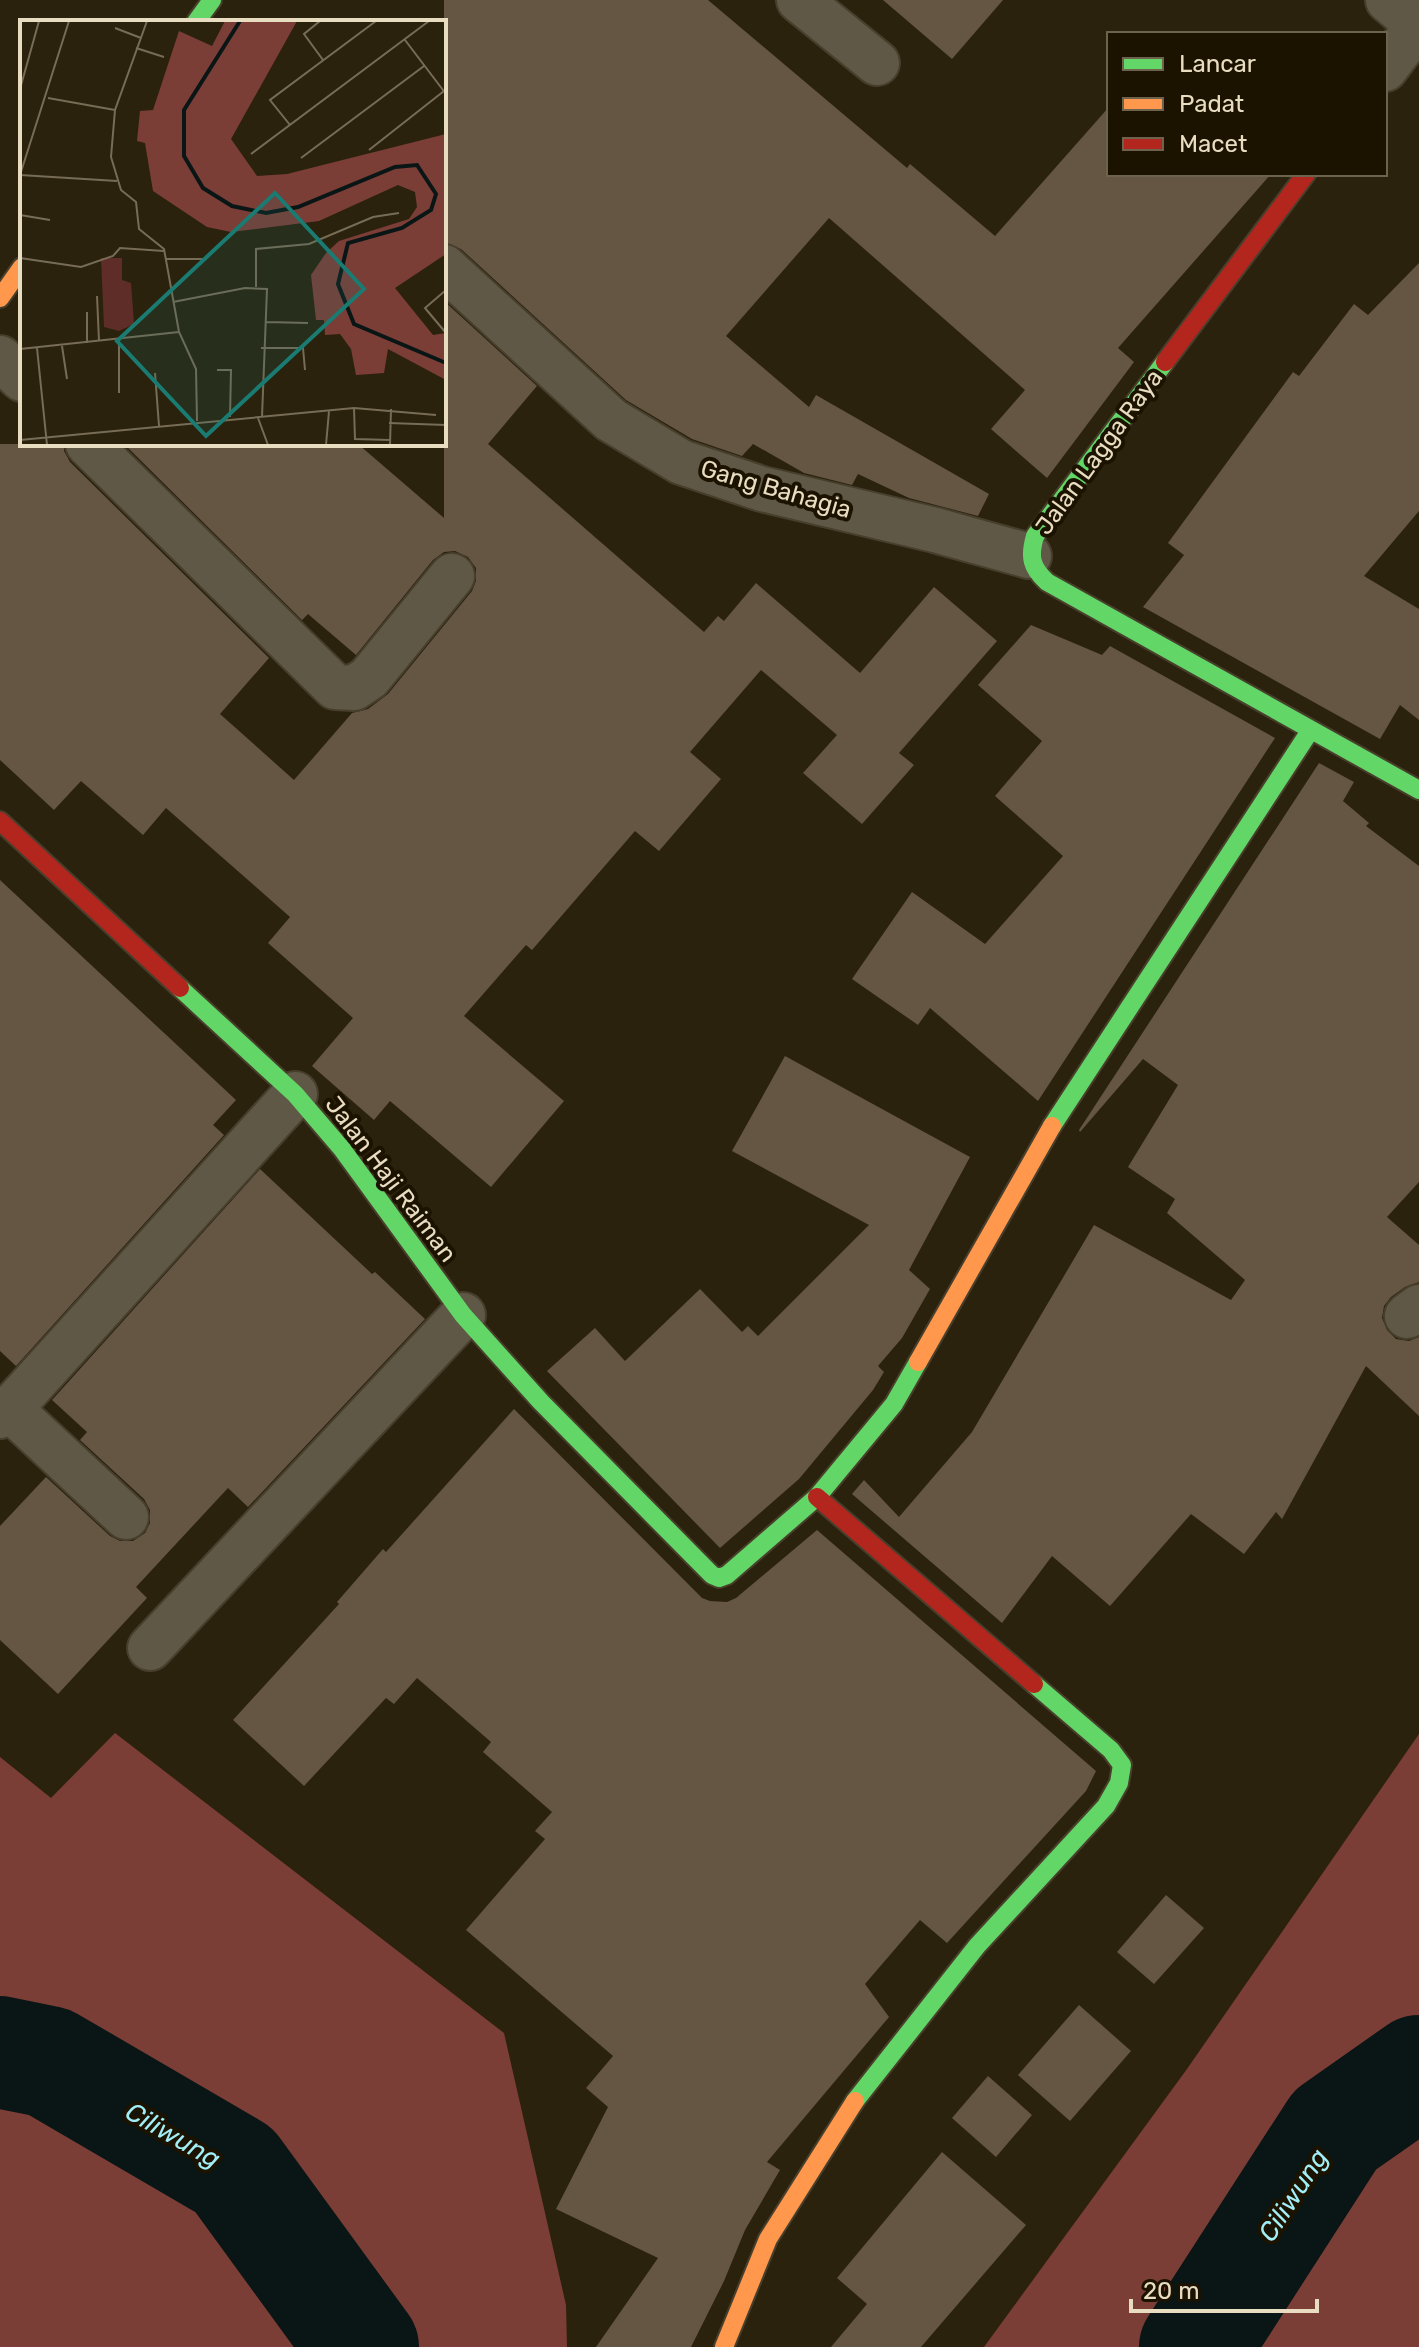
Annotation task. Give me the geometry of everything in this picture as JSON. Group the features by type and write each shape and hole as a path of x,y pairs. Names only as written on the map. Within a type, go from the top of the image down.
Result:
{"street":[{"path":"197,20 212,0"},
{"path":"799,0 877,63"},
{"path":"1387,66 1419,24 1388,0"},
{"name":"Jalan Lagga Raya","path":"1305,176 1035,536 1029,556 1032,568 1047,582 1419,790"},
{"name":"Gang Bahagia","path":"446,269 611,420 681,462 762,489 1029,556"},
{"path":"0,298 20,270"},
{"path":"0,358 20,377"},
{"path":"90,446 335,687 354,688 369,678 452,576"},
{"path":"724,2347 768,2239 854,2102 977,1946 1106,1806 1119,1783 1122,1765 1111,1750 817,1497 894,1404 1042,1141 1310,731"},
{"name":"Jalan Haji Raiman","path":"0,821 295,1094 342,1149 463,1315 541,1402 712,1575 719,1578 727,1575 817,1497"},
{"path":"126,1517 5,1413 295,1094"},
{"path":"150,1648 463,1315"}],"shaded area":[{"path":"115,1733 504,2033 566,2305 567,2347 0,2347 0,1757 51,1798"},
{"path":"1419,1734 1419,2347 984,2347 1187,2069"}],"building":[{"path":"444,0 708,0 907,168 910,164 995,236 1107,109 1107,176 1269,176 1118,348 1134,362 1047,478 991,429 1025,390 829,218 726,336 809,407 816,395 989,494 978,516 909,498 858,474 852,485 804,473 753,444 742,456 692,439 626,400 461,249 446,244"},
{"path":"883,0 1003,0 952,59"},
{"path":"1419,263 1419,511 1364,576 1419,609 1419,720 1400,705 1380,739 1143,607 1184,555 1168,543 1293,372 1299,376 1354,304 1368,315"},
{"path":"446,303 537,386 488,444 704,632 718,616 724,621 756,583 860,673 934,587 997,641 899,753 914,765 862,824 803,773 837,735 761,670 690,752 721,779 659,851 635,831 532,950 526,945 464,1016 564,1101 491,1187 390,1101 374,1120 312,1066 353,1018 268,943 290,917 166,808 143,835 81,781 54,810 0,760 0,444 64,446 70,462 269,658 220,714 294,780 352,713 368,709 388,694 472,591 476,568 468,557 455,551 444,552 433,560 356,655 308,614 302,620 126,446 360,446 444,518"},
{"path":"1031,625 1102,655 1110,646 1275,738 1038,1101 930,1008 918,1025 852,979 912,892 985,944 1063,856 995,796 1042,741 978,685"},
{"path":"1319,763 1354,782 1343,801 1369,823 1366,826 1419,866 1419,1182 1387,1217 1419,1245 1419,1282 1391,1297 1384,1306 1382,1318 1387,1330 1396,1339 1409,1341 1419,1337 1419,1416 1366,1366 1282,1519 1276,1512 1244,1554 1191,1514 1110,1606 1052,1556 1002,1623 852,1494 864,1480 899,1517 972,1432 1094,1225 1231,1300 1245,1280 1167,1213 1175,1199 1128,1167 1178,1085 1143,1059 1079,1130"},
{"path":"0,880 236,1100 213,1125 224,1135 16,1366 0,1351"},
{"path":"785,1056 970,1157 909,1270 930,1289 902,1338 878,1366 884,1372 873,1390 799,1479 720,1548 547,1371 595,1328 625,1361 700,1289 742,1332 748,1326 758,1336 869,1225 732,1151"},
{"path":"260,1169 425,1319 248,1507 228,1488 136,1587 147,1598 58,1694 0,1640 0,1526 46,1477 110,1536 120,1541 133,1541 145,1533 150,1523 150,1510 144,1499 80,1440 87,1432 52,1400"},
{"path":"514,1409 702,1598 727,1602 736,1598 817,1530 1096,1771 1086,1791 947,1943 920,1920 865,1984 889,2017 767,2162 780,2170 745,2230 691,2347 596,2347 658,2258 556,2209 608,2107 586,2088 613,2056 466,1930 545,1839 535,1831 552,1812 483,1752 491,1742 417,1678 394,1704 386,1698 304,1786 233,1720 339,1604 337,1602 383,1549 386,1552"},
{"path":"1166,1895 1204,1928 1154,1984 1117,1952"},
{"path":"1079,2005 1131,2051 1070,2121 1018,2075"},
{"path":"988,2076 1032,2115 996,2157 952,2118"},
{"path":"942,2152 1026,2225 921,2347 831,2347 867,2304 837,2278"}],"waterway":[{"name":"Ciliwung","path":"0,2052 49,2062 234,2170 363,2347"},
{"name":"Ciliwung","path":"1195,2347 1335,2130 1419,2071"}],"traffic: fast":[{"path":"197,20 212,0"},
{"path":"1165,362 1035,536 1032,550 1035,566 1047,582 1419,790"},
{"path":"1052,1126 1310,731"},
{"path":"180,988 295,1094 342,1149 463,1315 541,1402 712,1575 719,1578 727,1575 817,1497 894,1404 918,1362"},
{"path":"855,2101 977,1946 1106,1806 1119,1783 1122,1765 1111,1750 1034,1684"}],"traffic: slow":[{"path":"0,298 20,270"},
{"path":"918,1362 1052,1126"},
{"path":"724,2347 768,2239 855,2101"}],"traffic: jam":[{"path":"1165,362 1304,176"},
{"path":"0,821 180,988"},
{"path":"817,1497 1034,1684"}]}
